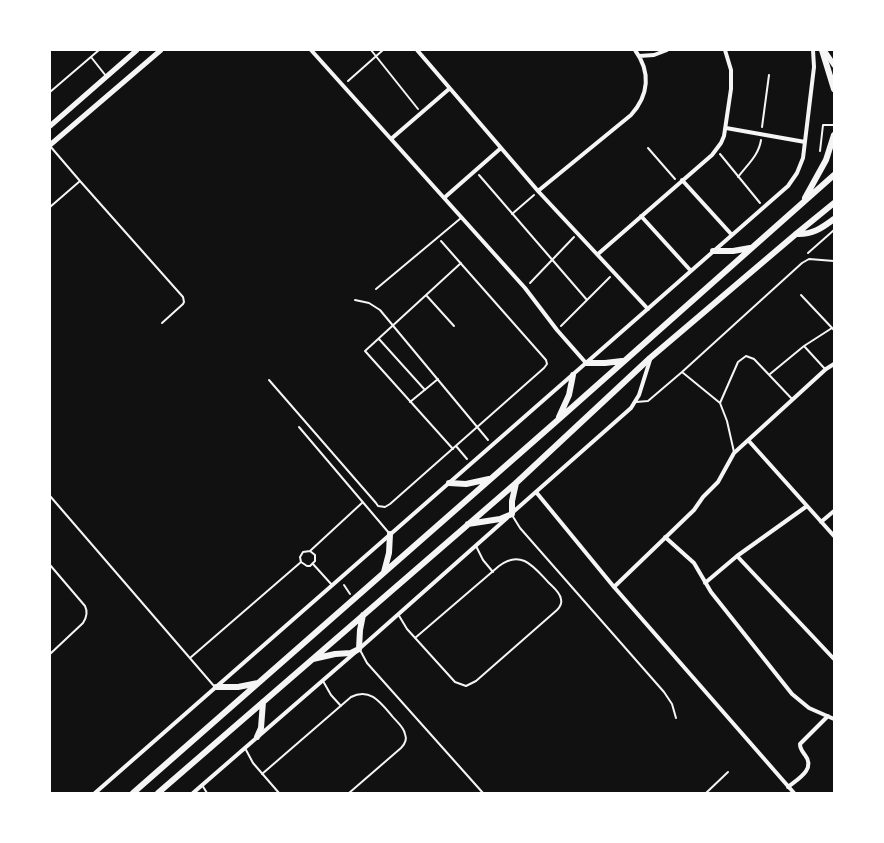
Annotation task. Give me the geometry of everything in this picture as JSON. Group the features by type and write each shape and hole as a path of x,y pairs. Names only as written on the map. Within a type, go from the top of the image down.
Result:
{"main road":[{"path":"823,50 834,89"},
{"path":"802,203 826,160 834,135"},
{"path":"133,793 834,175"},
{"path":"158,793 516,483 650,358 834,203"},
{"path":"796,234 814,232 834,219"},
{"path":"714,251 733,251 752,248"},
{"path":"586,363 605,363 624,360"},
{"path":"559,419 569,395 573,375"},
{"path":"449,483 466,484 490,479"},
{"path":"467,524 500,519 512,514 512,501 516,483"},
{"path":"383,572 389,553 390,534"},
{"path":"311,659 335,654 351,653 359,649 360,630 363,615"},
{"path":"216,687 238,687 259,682"},
{"path":"257,737 261,728 263,702"}],"street":[{"path":"50,126 137,50"},
{"path":"50,145 161,50"},
{"path":"311,50 525,288 557,330 586,363"},
{"path":"417,50 538,192 598,254 648,309"},
{"path":"538,192 631,115 637,108 642,100 646,82 646,73 635,50"},
{"path":"639,56 654,55 667,50"},
{"path":"598,254 717,150 726,128 732,79 730,61 725,50"},
{"path":"95,793 732,236 793,180 801,165 814,67 813,50"},
{"path":"823,50 834,65"},
{"path":"391,139 449,89"},
{"path":"726,128 804,142"},
{"path":"444,198 501,148"},
{"path":"682,180 732,236"},
{"path":"641,216 691,271"},
{"path":"193,793 632,408 636,402 650,358"},
{"path":"614,587 694,510 718,482 734,453 826,369 834,364"},
{"path":"748,440 834,536"},
{"path":"536,492 614,587 794,793"},
{"path":"705,583 737,556 807,506"},
{"path":"821,522 834,511"},
{"path":"666,537 694,563 705,583 792,694 809,708 834,719"},
{"path":"737,556 834,659"},
{"path":"788,787 806,772 809,765 808,758 800,749 800,744 828,716"}],"lane":[{"path":"50,92 99,50"},
{"path":"91,57 106,77"},
{"path":"50,145 80,182 183,297 183,304 162,323"},
{"path":"50,207 80,182"},
{"path":"376,289 461,218"},
{"path":"636,402 648,401 802,263 809,259 834,261"},
{"path":"770,374 804,346 833,329 801,295"},
{"path":"804,346 826,369"},
{"path":"720,403 738,362 746,356 754,359 770,374 793,400"},
{"path":"682,372 720,403 727,421 734,453"},
{"path":"299,427 390,534"},
{"path":"50,496 216,687"},
{"path":"301,562 300,557 303,552 310,551 363,502"},
{"path":"512,514 520,528 664,692 672,704 676,718"},
{"path":"476,545 483,560 493,572"},
{"path":"301,562 307,566 313,564 316,558 313,552 310,551"},
{"path":"398,614 414,638 455,682 462,686 470,685 476,681 557,610 561,605 562,599 559,593 529,563 524,560 513,560 504,563 414,638"},
{"path":"190,658 301,562"},
{"path":"313,564 332,585"},
{"path":"50,565 85,606 87,613 83,623 50,654"},
{"path":"359,649 367,663 483,793"},
{"path":"323,680 331,695 341,706"},
{"path":"262,774 341,706 355,695 363,694 372,696 378,701 404,730 406,736 405,742 401,748 349,793"},
{"path":"245,748 253,763 279,793"},
{"path":"706,793 728,772"},
{"path":"202,785 207,793"}],"path":[{"path":"370,50 421,113"},
{"path":"343,86 383,50"},
{"path":"820,153 823,125 834,124"},
{"path":"648,148 678,183"},
{"path":"717,150 763,207"},
{"path":"475,171 587,300"},
{"path":"512,214 538,192"},
{"path":"525,288 578,234"},
{"path":"269,380 378,506 385,507 390,504 544,368 546,362 438,237"},
{"path":"453,449 365,351 461,263"},
{"path":"557,330 614,273"},
{"path":"426,295 454,326"},
{"path":"355,300 369,303 380,310 394,324 492,445"},
{"path":"378,338 425,390"},
{"path":"410,402 438,378"},
{"path":"456,446 471,464"}]}
